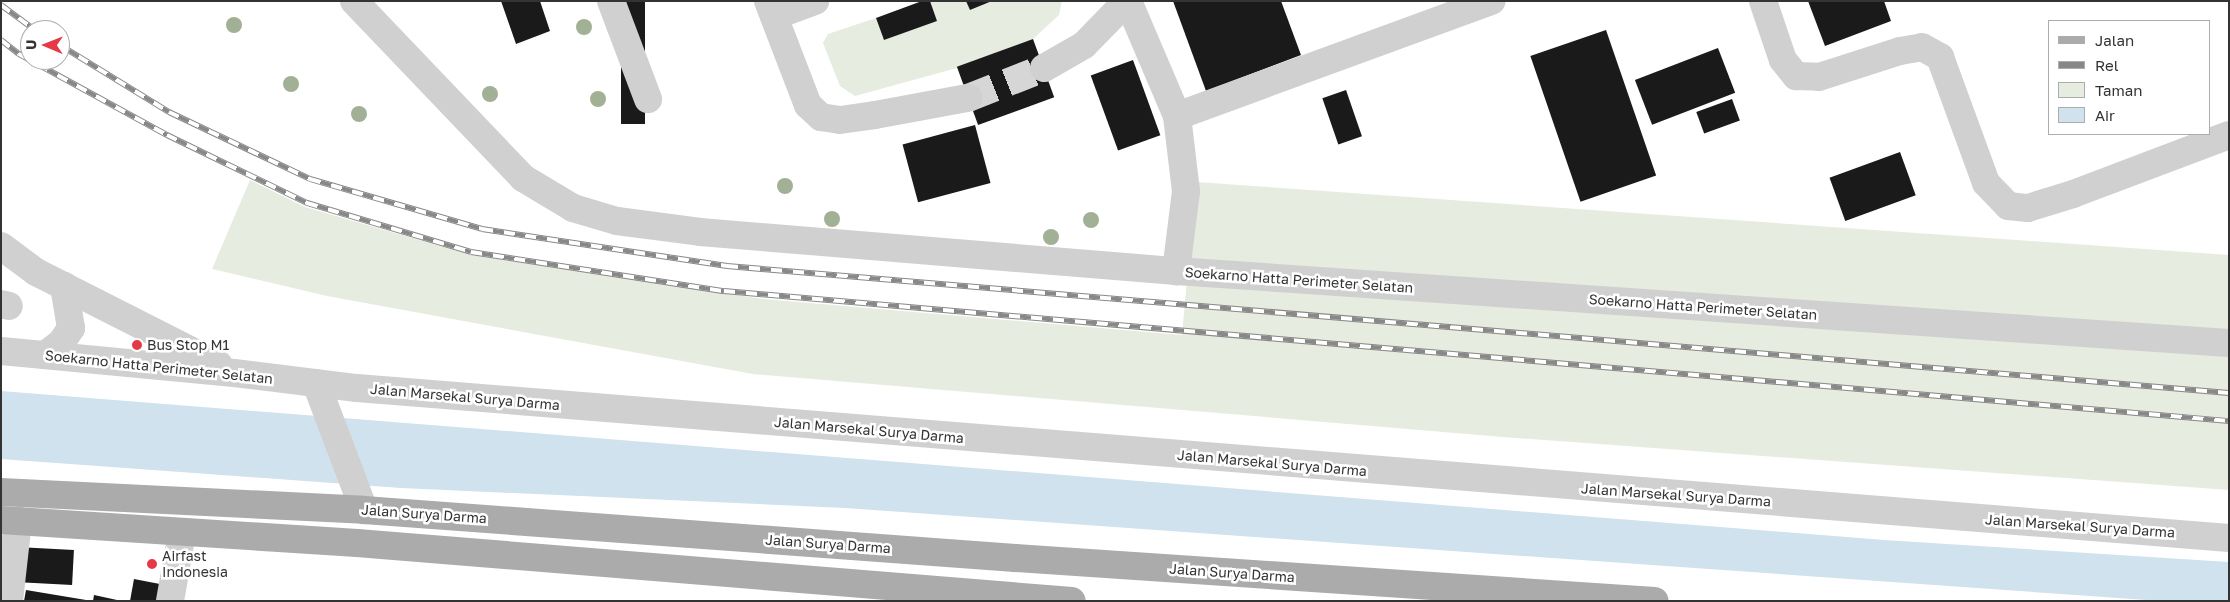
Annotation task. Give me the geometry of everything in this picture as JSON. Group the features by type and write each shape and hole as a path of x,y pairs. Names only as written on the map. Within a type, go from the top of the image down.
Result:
{"main road":[{"name":"Jalan Surya Darma","path":"1,492 361,502 1014,558 1655,601"},
{"path":"10,521 182,532 941,596 1072,601"}],"street":[{"name":"Soekarno Hatta Perimeter Selatan","path":"354,1 523,178 573,208 617,221 700,232 1176,271 2229,343"},
{"path":"611,1 648,99"},
{"path":"815,1 771,9 808,105 821,117 840,120 968,98"},
{"path":"1044,68 1084,45 1128,1 1177,116 1186,191 1176,271"},
{"path":"1177,116 1492,1"},
{"path":"1763,1 1783,60 1796,76 1819,77 1900,51 1922,47 1940,57 1986,183 2008,206 2028,208 2072,194 2229,135"},
{"path":"1,246 36,272 234,373"},
{"path":"45,355 61,343 71,328 64,286"},
{"name":"Soekarno Hatta Perimeter Selatan","path":"1,351 234,373 321,395"},
{"path":"321,395 361,502"},
{"name":"Jalan Marsekal Surya Darma","path":"321,395 2229,538"},
{"path":"10,521 10,601"},
{"path":"170,601 182,532"}],"green space":[{"path":"930,1 966,1 971,10 992,1 1062,1 1059,15 1033,39 957,68 855,96 840,86 823,43 828,34 876,18 884,40 937,21"},
{"path":"250,180 305,207 471,255 764,299 1182,335 1196,182 2229,255 2229,490 1503,437 753,374 327,296 212,269"}],"water":[{"path":"1,391 1884,540 2229,562 2229,601 2161,601 845,508 401,488 1,459"}],"building":[{"path":"501,1 540,1 550,31 516,44"},
{"path":"621,1 645,1 645,124 621,124"},
{"path":"922,1 930,1 937,21 884,40 876,18"},
{"path":"966,1 992,1 970,10"},
{"path":"1173,1 1281,1 1301,55 1206,91"},
{"path":"1808,1 1884,1 1891,21 1825,46"},
{"path":"1606,30 1656,176 1580,202 1530,56"},
{"path":"1033,39 1054,97 978,125 957,67"},
{"path":"1718,48 1735,93 1652,125 1635,80"},
{"path":"1133,60 1160,135 1118,151 1091,75"},
{"path":"1346,90 1362,136 1338,144 1322,98"},
{"path":"1732,99 1740,121 1704,134 1696,112"},
{"path":"975,125 991,183 918,202 903,144"},
{"path":"1900,152 1916,195 1845,221 1830,178"},
{"path":"17,547 74,550 72,585 15,582"},
{"path":"134,579 165,585 162,601 130,601"},
{"path":"26,590 86,600 86,601 24,601"},
{"path":"94,595 117,600 117,601 93,601"}],"tunnel":[{"path":"968,98 1044,68"}],"railway":[{"path":"1,5 21,20"},
{"path":"1,40 19,54 167,135 307,203 471,252 724,291 2229,421"},
{"path":"70,51 169,112 310,179 482,229 727,266 2229,393"}],"place":[{"name":"Bus Stop M1","path":"137,345"},
{"name":"Airfast Indonesia","path":"152,564"}]}
